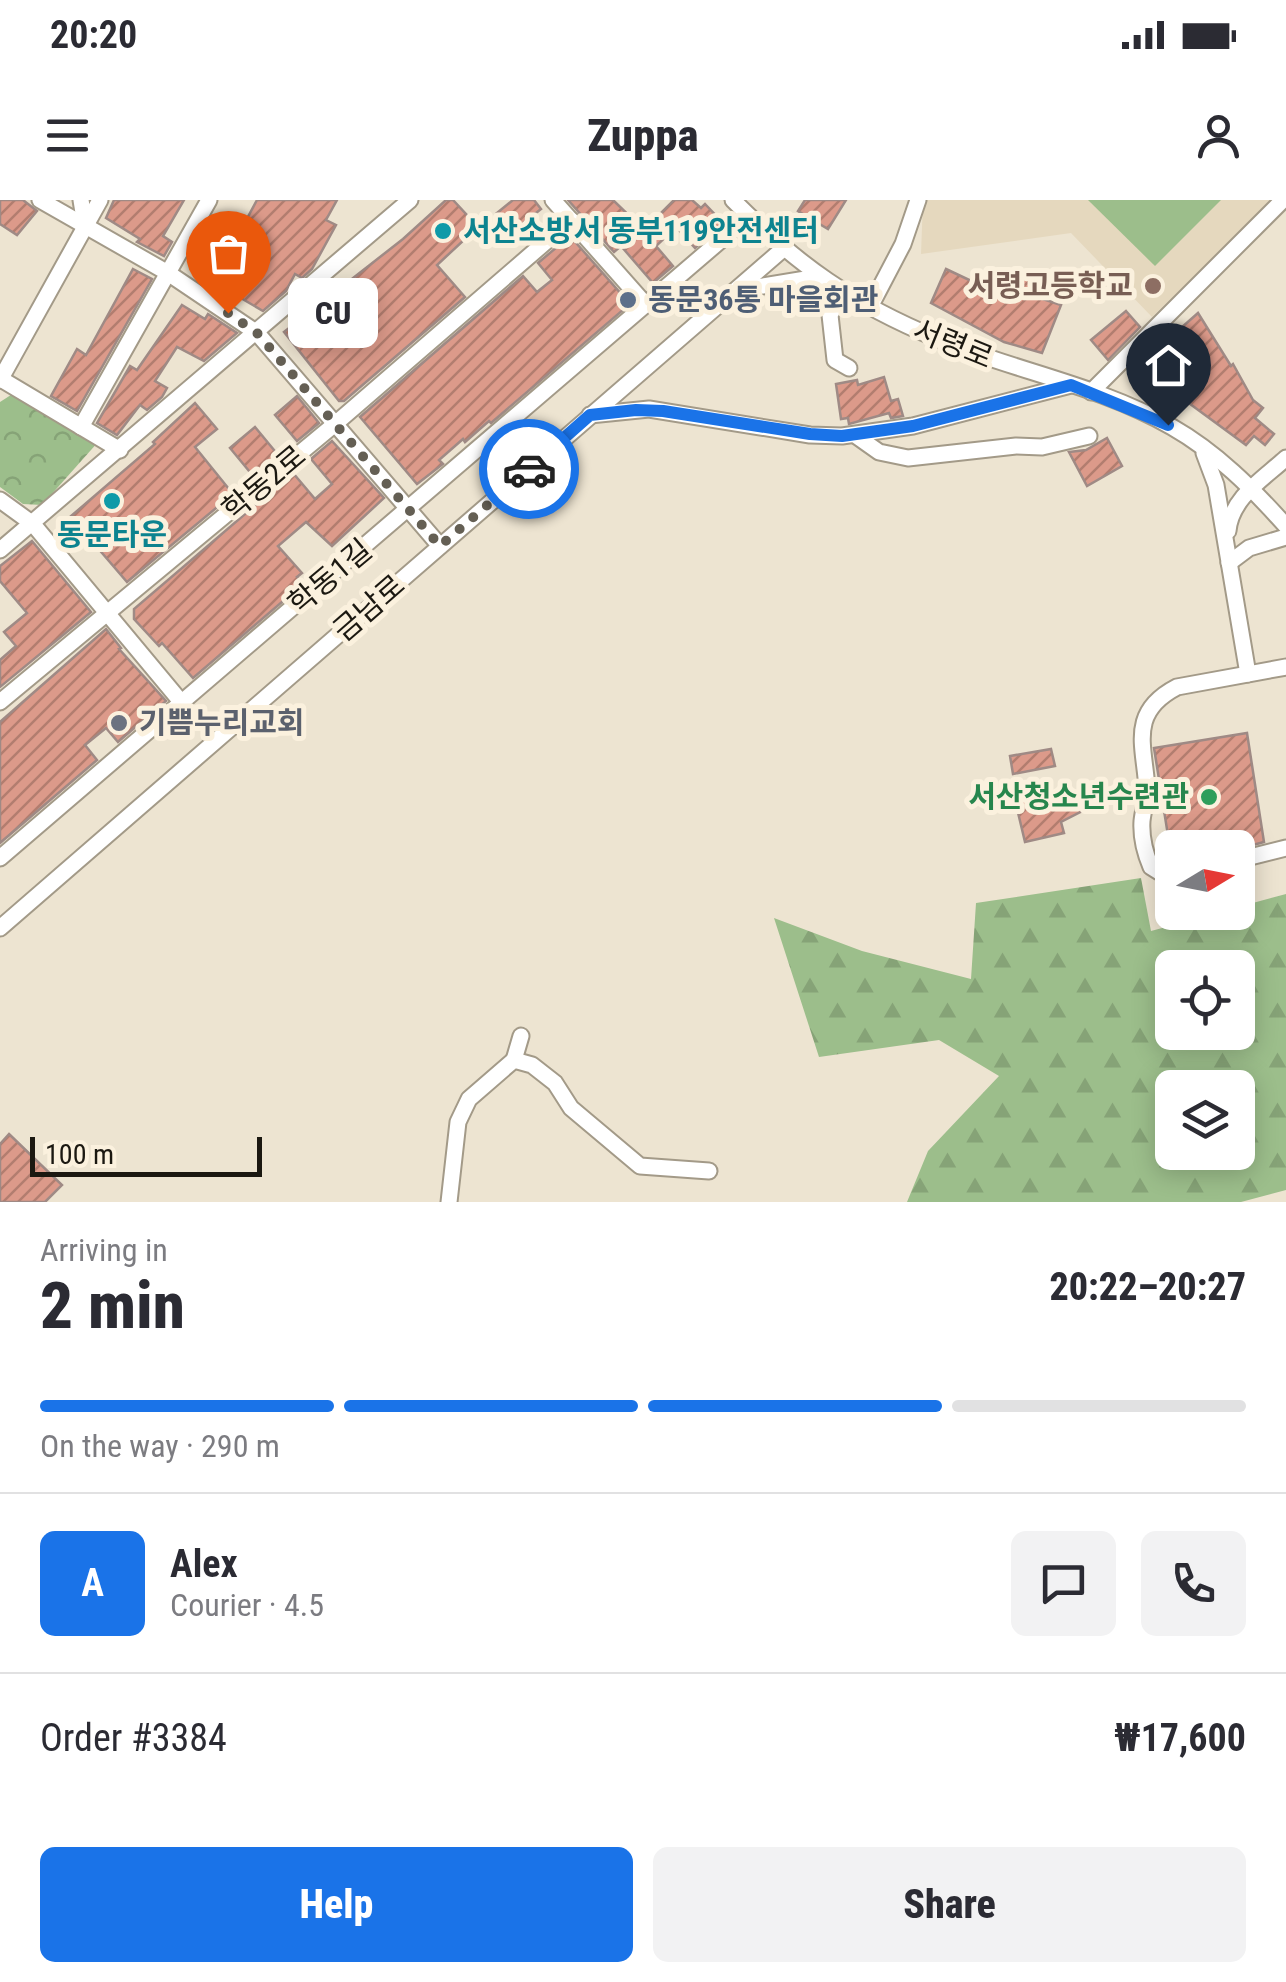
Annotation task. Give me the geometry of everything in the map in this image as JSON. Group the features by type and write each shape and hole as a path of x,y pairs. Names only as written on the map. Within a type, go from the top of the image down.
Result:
{"street":[{"path":"40,200 168,273 257,333 440,546"},
{"path":"81,200 85,225"},
{"path":"100,200 0,380 120,450"},
{"path":"81,427 209,200"},
{"path":"0,550 410,200"},
{"path":"553,200 646,305"},
{"name":"서령로","path":"732,200 818,277 870,308 982,357 1092,392 1150,416 1195,441 1252,489 1286,526"},
{"path":"1092,392 1284,200"},
{"path":"870,308 919,202"},
{"name":"학동1길","path":"0,858 749,216"},
{"name":"학동2로","path":"0,702 335,424 571,220"},
{"name":"금남로","path":"0,928 783,249"},
{"path":"734,290 818,277"},
{"path":"842,292 830,316 834,360 849,368"},
{"path":"590,415 649,410 810,434 855,435 913,426 1071,385"},
{"path":"855,435 879,452 908,458 1016,446 1042,447 1089,436"},
{"path":"1195,441 1214,476 1248,674"},
{"path":"1228,557 1230,516 1286,458"},
{"path":"0,500 34,524 182,703"},
{"path":"1228,557 1286,537"},
{"path":"1155,870 1150,867 1142,834 1147,793 1141,737 1145,720 1156,702 1172,690 1286,667"},
{"path":"1255,857 1286,848"},
{"path":"450,1202 458,1122 470,1099 514,1060 521,1036"},
{"path":"514,1060 532,1065 555,1083 571,1108 640,1166 709,1172"}],"shaded area":[{"name":"서령고등학교","path":"923,200 1272,200 1152,317 1071,233 921,254"}],"green space":[{"path":"1088,200 1221,200 1155,266"},
{"path":"14,393 99,441 42,505 23,504 0,487 0,402"},
{"path":"1141,878 1151,931 1255,930 1255,902 1286,894 1286,1190 1241,1202 907,1202 928,1151 999,1076 939,1040 819,1057 774,918 862,951 971,979 976,903"}],"building":[{"path":"0,200 23,200 37,211 17,235 0,224"},
{"path":"114,200 184,200 163,236 172,242 164,256 137,242 140,239 106,218"},
{"path":"257,200 337,200 326,220 336,225 312,269 302,278 295,274 286,291 263,311 191,269 215,225 237,237"},
{"path":"446,200 453,200 478,227 437,265 465,297 344,401 339,401 284,332 403,239"},
{"path":"513,200 534,200 541,209 512,232 497,213"},
{"path":"568,200 613,200 644,230 674,200 692,200 701,208 705,204 723,223 695,248 676,227 656,246 673,266 653,283 621,246 614,252"},
{"path":"805,200 846,200 828,229 798,211"},
{"path":"570,236 630,304 491,423 465,442 463,439 439,460 443,464 417,484 360,417 523,276 537,292 552,280 538,263"},
{"path":"133,269 152,279 77,411 51,396 77,349 86,355"},
{"path":"946,269 984,287 984,276 1033,273 1034,296 1061,305 1042,353 1004,342 931,303"},
{"path":"182,305 205,319 208,314 237,333 204,361 177,347 155,381 167,388 162,397 147,410 140,405 117,435 97,423 130,366 137,370"},
{"path":"1126,311 1140,327 1108,360 1091,340"},
{"path":"1198,313 1253,400 1263,408 1255,418 1274,434 1265,445 1254,436 1246,445 1186,401 1190,396 1170,371 1164,377 1153,366 1177,343 1173,335"},
{"path":"884,377 891,401 898,399 903,416 891,418 889,413 849,424 848,418 841,419 836,384 857,380 858,385"},
{"path":"297,396 319,423 297,441 275,415"},
{"path":"195,403 217,429 195,447 233,494 127,582 90,539 82,546 63,523 155,444"},
{"path":"255,427 279,456 254,477 230,448"},
{"path":"1107,438 1122,466 1087,486 1069,452 1086,450"},
{"path":"332,441 384,498 332,546 306,522 278,546 302,573 297,577 303,584 193,678 134,619 134,609 293,473 315,499 332,484 311,459"},
{"path":"32,541 91,612 0,687 0,660 16,646 4,632 27,613 0,581 0,566"},
{"path":"106,629 166,701 118,742 106,728 85,745 97,760 0,843 0,722"},
{"name":"서산청소년수련관","path":"1247,733 1264,842 1255,844 1255,830 1167,830 1154,748"},
{"path":"1051,749 1055,766 1013,774 1010,756"},
{"path":"1095,782 1104,800 1061,822 1064,833 1025,842 1015,800 1054,791 1057,802"},
{"path":"9,1134 62,1185 45,1202 0,1202 0,1144"}],"way so far":[{"path":"228,313 257,333 440,546 529,469"}],"place":[{"name":"서산소방서 동부119안전센터","path":"443,231"},
{"name":"서령고등학교","path":"1153,286"},
{"name":"동문36통 마을회관","path":"628,300"},
{"name":"CU","path":"228,313"},
{"name":"동문타운","path":"112,501"},
{"name":"기쁨누리교회","path":"119,723"},
{"name":"서산청소년수련관","path":"1209,797"}],"route":[{"path":"529,469 590,415 636,410 826,436 860,435 913,426 1071,385 1168,425"}]}
